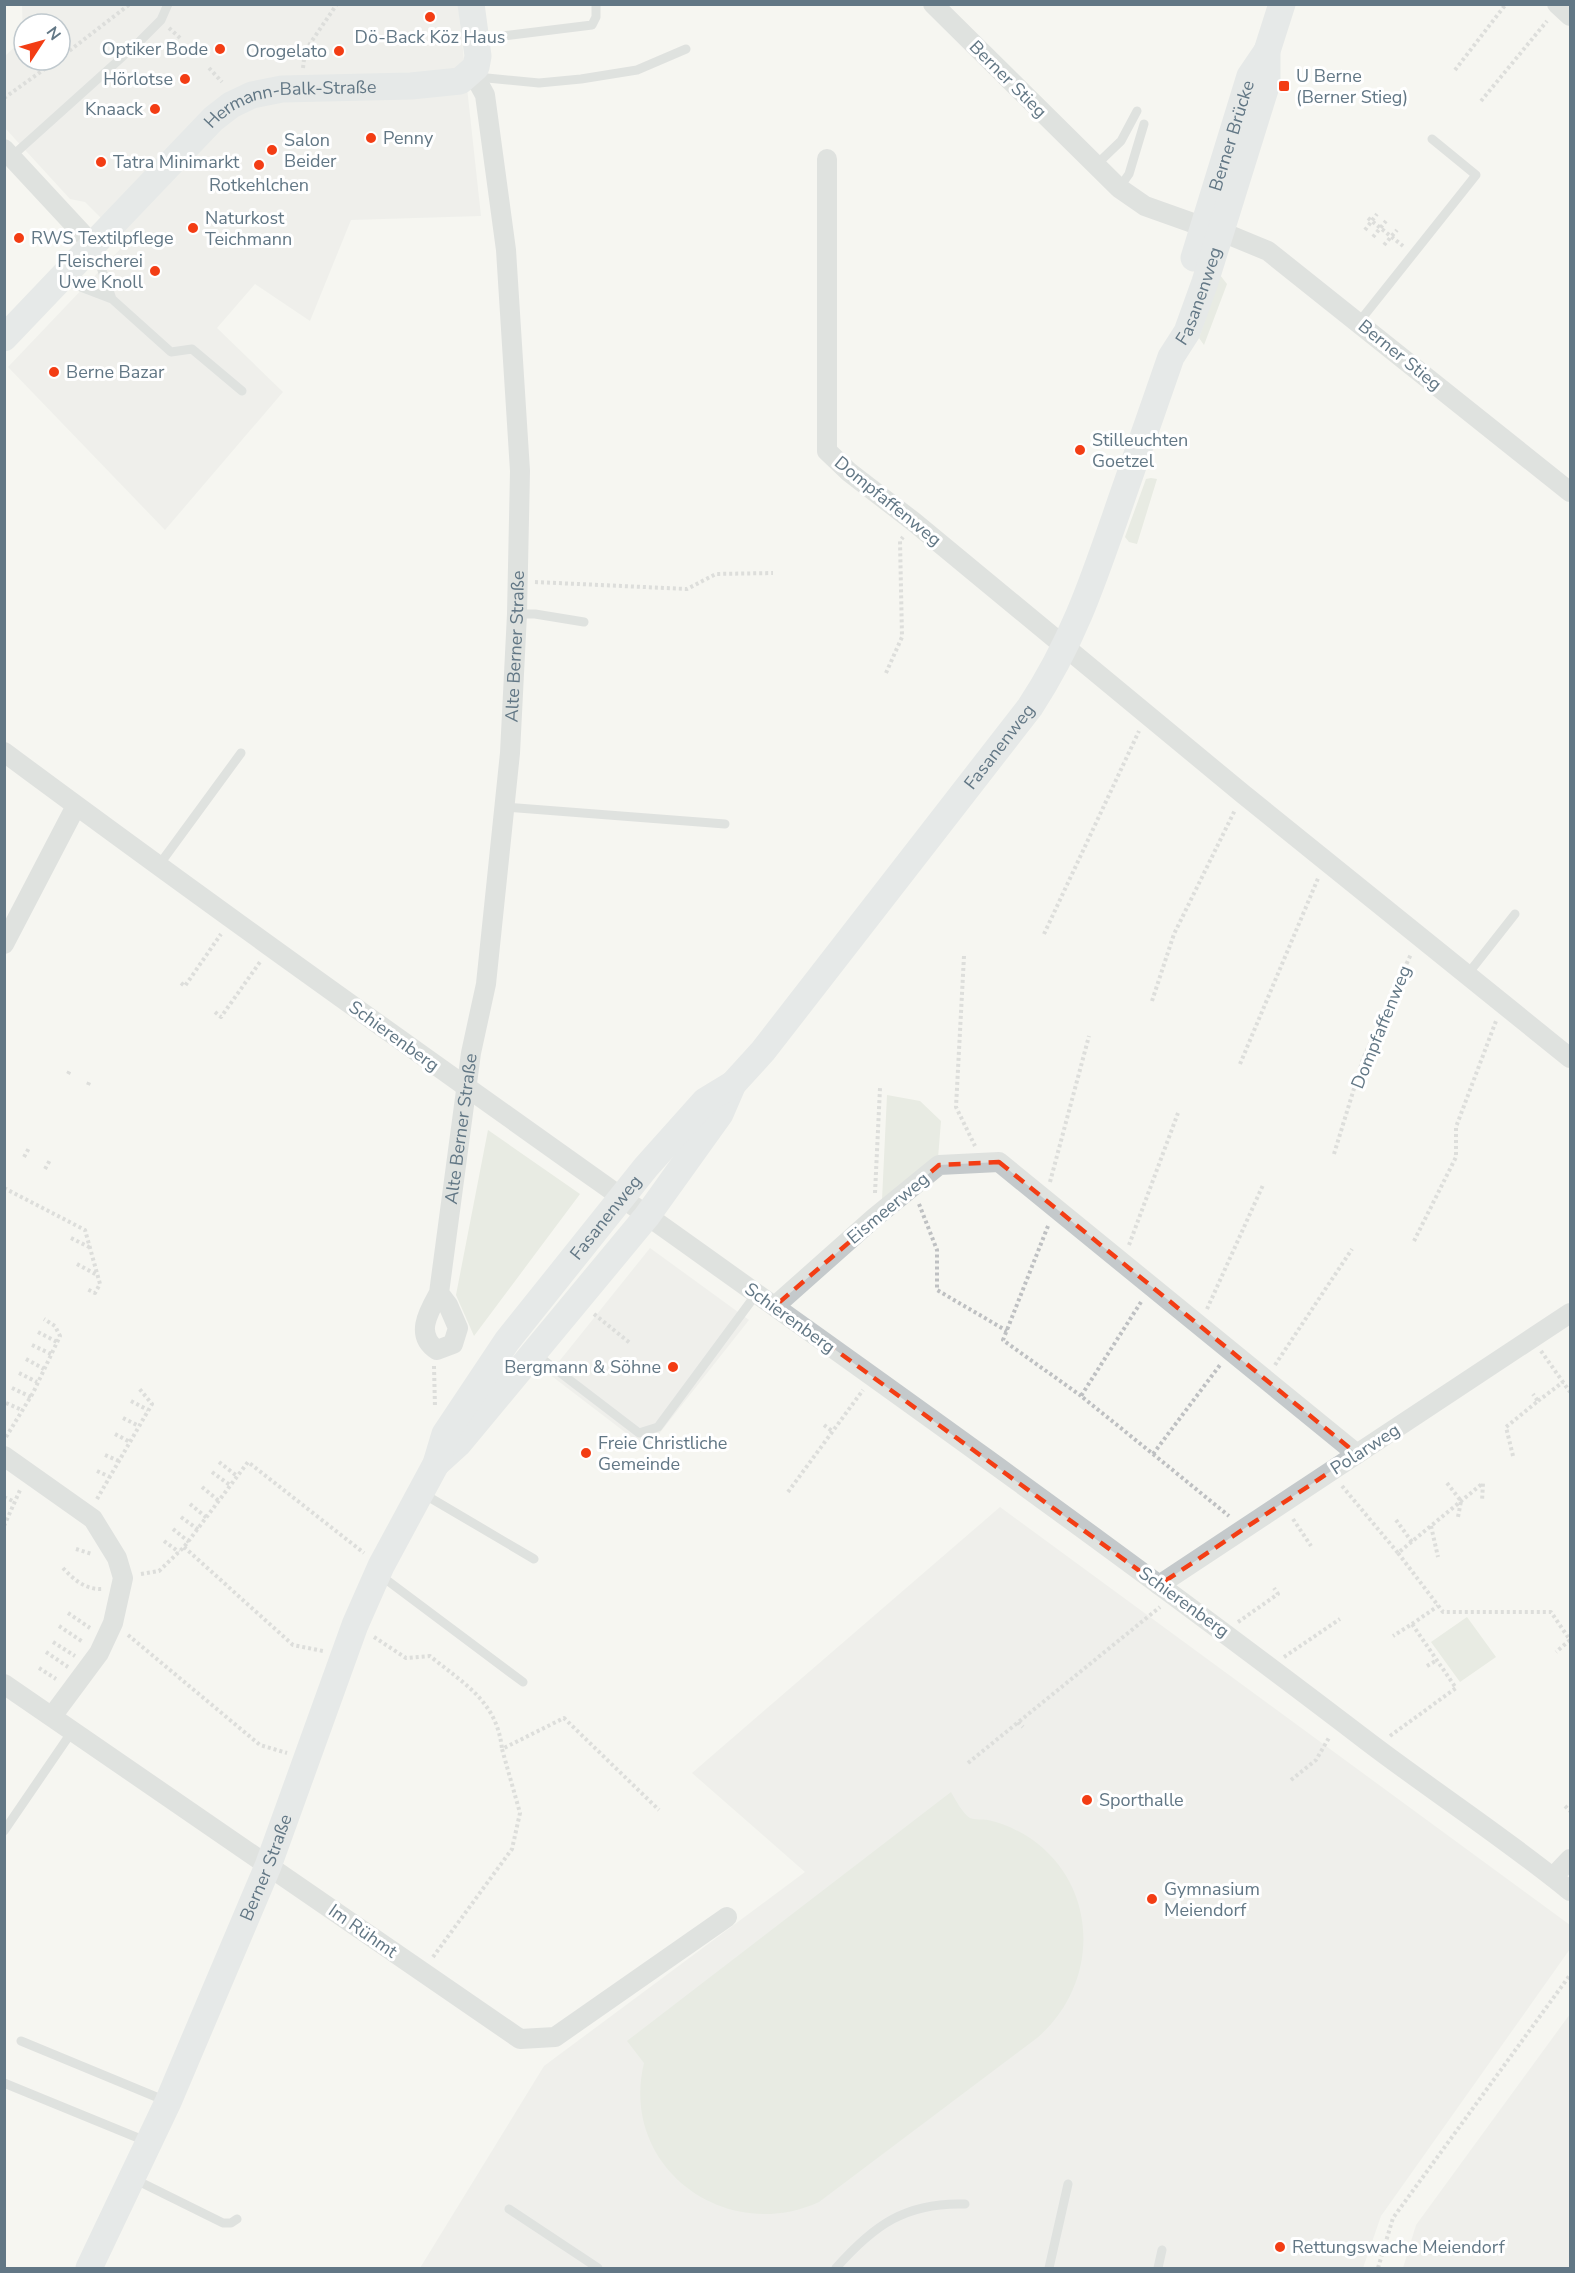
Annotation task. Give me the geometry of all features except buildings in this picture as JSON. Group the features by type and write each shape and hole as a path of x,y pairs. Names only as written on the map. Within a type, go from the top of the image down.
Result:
{"main road":[{"path":"469,76 476,67 478,56 471,4"},
{"name":"Berner Brücke","path":"1213,229 1268,83 1268,51 1282,4"},
{"name":"Berner Brücke","path":"1213,229 1213,196 1250,76 1268,51"},
{"name":"Hermann-Balk-Straße","path":"4,338 213,120 231,105 299,74 447,84 469,76"},
{"name":"Fasanenweg","path":"500,1374 621,1198 683,1123 705,1101 733,1084 763,1051 1030,707 1065,648 1094,583 1171,357 1188,332 1213,229"},
{"name":"Fasanenweg","path":"500,1374 534,1352 647,1216 720,1114 733,1084"},
{"name":"Berner Straße","path":"89,2268 150,2143 268,1866 344,1655 379,1570 436,1464 459,1443 500,1374"}],"street":[{"name":"Berner Stieg","path":"933,4 1119,188 1145,206 1268,251 1570,492"},
{"name":"Alte Berner Straße","path":"440,1293 471,1053 486,984 504,807 518,581 520,471 506,250 485,95 479,84 469,76"},
{"path":"8,153 93,245"},
{"name":"Dompfaffenweg","path":"827,159 827,451 849,472 914,522 1243,794 1570,1058"},
{"name":"Schierenberg","path":"4,752 467,1090 757,1293 1224,1631 1375,1747 1570,1891"},
{"path":"4,945 76,806"},
{"name":"Eismeerweg","path":"775,1306 874,1218 939,1165 999,1162 1357,1454"},
{"name":"Polarweg","path":"1167,1590 1244,1529 1570,1313"},
{"path":"4,1456 93,1519 117,1558 122,1583 106,1638 53,1715"},
{"name":"Im Rühmt","path":"4,1684 53,1715 520,2039 555,2037 727,1917"},
{"path":"1553,1877 1570,1859"}],"lane":[{"path":"8,153 140,41 161,20 168,4"},
{"path":"477,39 592,25 596,17 596,4"},
{"path":"469,76 539,84 581,79 637,70 666,55 686,49"},
{"path":"1096,165 1121,141 1137,111"},
{"path":"1119,188 1129,174 1144,124"},
{"path":"1359,322 1476,175 1432,139"},
{"path":"93,245 112,299"},
{"path":"60,279 112,299 171,352 192,350 242,391"},
{"path":"517,614 535,614 584,622"},
{"path":"159,865 241,753"},
{"path":"504,807 725,824"},
{"path":"1467,975 1515,914"},
{"path":"534,1352 639,1433 658,1427 757,1293"},
{"path":"420,1492 534,1559"},
{"path":"379,1570 523,1682"},
{"path":"4,1831 73,1730"},
{"path":"21,2041 168,2102"},
{"path":"4,2083 150,2143"},
{"path":"133,2179 224,2223 231,2223 237,2219"},
{"path":"1049,2268 1068,2184"},
{"path":"836,2268 889,2220 919,2207 965,2204"},
{"path":"509,2209 598,2268"},
{"path":"1158,2268 1162,2250"}],"path":[{"path":"72,48 130,4"},
{"path":"299,74 305,51 337,4"},
{"path":"1455,70 1506,4"},
{"path":"1480,101 1562,9"},
{"path":"299,74 315,66"},
{"path":"208,68 220,83 227,79"},
{"path":"4,98 40,72"},
{"path":"1365,230 1370,219 1377,214"},
{"path":"1370,219 1413,254"},
{"path":"1373,237 1386,221"},
{"path":"1384,245 1396,230"},
{"path":"886,673 902,637 900,541 914,522"},
{"path":"518,581 687,589 716,574 773,573"},
{"path":"1044,934 1082,849 1131,751 1146,714"},
{"path":"1152,1001 1174,934 1243,794"},
{"path":"1240,1064 1326,860"},
{"path":"181,983 185,986 194,970 232,919"},
{"name":"Dompfaffenweg","path":"1334,1154 1363,1059 1420,935"},
{"path":"215,1012 221,1017 272,947"},
{"path":"964,956 956,1107 983,1163"},
{"path":"227,996 233,1000"},
{"path":"1414,1241 1456,1157 1456,1127 1503,1004"},
{"path":"1089,1036 1050,1204 1003,1340 1081,1396 1244,1529"},
{"path":"874,1218 880,1088"},
{"path":"1122,1263 1178,1113"},
{"path":"24,1157 29,1148"},
{"path":"45,1169 50,1160"},
{"path":"1199,1326 1263,1185"},
{"path":"4,1188 85,1230 100,1284 95,1293 87,1288"},
{"path":"912,1188 938,1250 937,1290 1007,1331"},
{"path":"71,1238 90,1248"},
{"path":"1264,1380 1352,1249"},
{"path":"77,1264 97,1275"},
{"path":"1081,1396 1151,1286"},
{"path":"577,1301 630,1343"},
{"path":"4,1441 31,1397 60,1336 55,1326 44,1319"},
{"path":"38,1332 57,1342"},
{"path":"1532,1338 1570,1392"},
{"path":"32,1345 51,1354"},
{"path":"1153,1454 1231,1351"},
{"path":"26,1359 44,1369"},
{"path":"19,1373 38,1383"},
{"path":"788,1492 872,1378"},
{"path":"1513,1456 1506,1427 1563,1382"},
{"path":"87,1515 152,1404 138,1387"},
{"path":"12,1388 31,1397"},
{"path":"1533,1394 1538,1401"},
{"path":"131,1401 148,1410"},
{"path":"6,1402 22,1410"},
{"path":"123,1418 139,1426"},
{"path":"824,1425 832,1431"},
{"path":"115,1434 130,1442"},
{"path":"105,1455 119,1461"},
{"path":"219,1462 237,1476"},
{"path":"63,1568 72,1577 90,1588 122,1583 159,1571 199,1530 248,1462 379,1570"},
{"path":"97,1471 110,1477"},
{"path":"1330,1471 1443,1612 1551,1612 1570,1640 1556,1652"},
{"path":"212,1472 230,1485"},
{"path":"4,1526 28,1473"},
{"path":"1398,1553 1483,1483 1482,1501"},
{"path":"1447,1484 1461,1501"},
{"path":"202,1487 219,1501"},
{"path":"4,1497 15,1502"},
{"path":"1458,1517 1461,1501"},
{"path":"1283,1503 1311,1546"},
{"path":"190,1504 207,1518"},
{"path":"181,1517 199,1530"},
{"path":"1396,1520 1412,1542"},
{"path":"1431,1527 1438,1557"},
{"path":"172,1529 189,1542"},
{"path":"164,1540 179,1552"},
{"path":"184,1547 293,1645 344,1655"},
{"path":"1224,1631 1278,1594 1274,1588"},
{"path":"968,1763 1018,1722 1167,1590"},
{"path":"1394,1636 1438,1605"},
{"path":"68,1613 260,1745 307,1759"},
{"path":"1272,1666 1340,1618"},
{"path":"1375,1747 1456,1688 1412,1623"},
{"path":"59,1626 106,1638"},
{"path":"356,1626 406,1658 430,1656 477,1694 489,1707 500,1728 502,1749 520,1812 512,1849 422,1972"},
{"path":"1427,1666 1437,1660"},
{"path":"502,1749 564,1718 659,1810"},
{"path":"1291,1780 1316,1760 1340,1720"},
{"path":"1018,1722 1023,1727"},
{"path":"1565,1806 1570,1810"},
{"path":"1378,2268 1393,2218 1570,1975"}],"highlighted area":[{"path":"999,1162 1357,1454 1159,1585 775,1306 939,1165"}],"shaded area":[{"path":"22,5 458,5 481,216 351,220 310,321 255,284 217,328 283,392 165,530 8,367 126,243 85,202 70,199 5,128 5,56 12,49 12,72 72,72 72,12 22,12"},
{"path":"1220,275 1227,284 1204,345 1199,338"},
{"path":"1146,479 1157,479 1137,544 1129,542 1125,537"},
{"path":"887,1095 920,1101 941,1121 938,1158 882,1200"},
{"path":"488,1130 580,1194 474,1336 456,1295"},
{"path":"650,1248 749,1320 647,1449 549,1374"},
{"name":"Gymnasium Meiendorf","path":"1000,1507 1570,1925 1570,1949 1381,2216 1363,2268 420,2268 544,2066 805,1872 692,1773"},
{"path":"1467,1617 1496,1657 1460,1682 1431,1642"},
{"path":"951,1792 970,1818 999,1823 1030,1838 1053,1858 1069,1882 1080,1908 1083,1936 1081,1964 1072,1991 1058,2016 1037,2038 819,2202 783,2213 748,2213 716,2204 687,2188 664,2164 648,2135 640,2101 644,2063 627,2041"},
{"path":"1570,2014 1570,2268 1403,2268 1416,2225"}],"place":[{"name":"Dö-Back Köz Haus","path":"430,17"},
{"name":"Optiker Bode","path":"220,49"},
{"name":"Orogelato","path":"339,51"},
{"name":"Hörlotse","path":"185,79"},
{"name":"U Berne (Berner Stieg)","path":"1284,86"},
{"name":"Knaack","path":"155,109"},
{"name":"Penny","path":"371,138"},
{"name":"Salon Beider","path":"272,150"},
{"name":"Tatra Minimarkt","path":"101,162"},
{"name":"Rotkehlchen","path":"259,165"},
{"name":"Naturkost Teichmann","path":"193,228"},
{"name":"RWS Textilpflege","path":"19,238"},
{"name":"Fleischerei Uwe Knoll","path":"155,271"},
{"name":"Berne Bazar","path":"54,372"},
{"name":"Stilleuchten Goetzel","path":"1080,450"},
{"name":"Bergmann & Söhne","path":"673,1367"},
{"name":"Freie Christliche Gemeinde","path":"586,1453"},
{"name":"Sporthalle","path":"1087,1800"},
{"name":"Gymnasium Meiendorf","path":"1152,1899"},
{"name":"Rettungswache Meiendorf","path":"1280,2247"}]}
